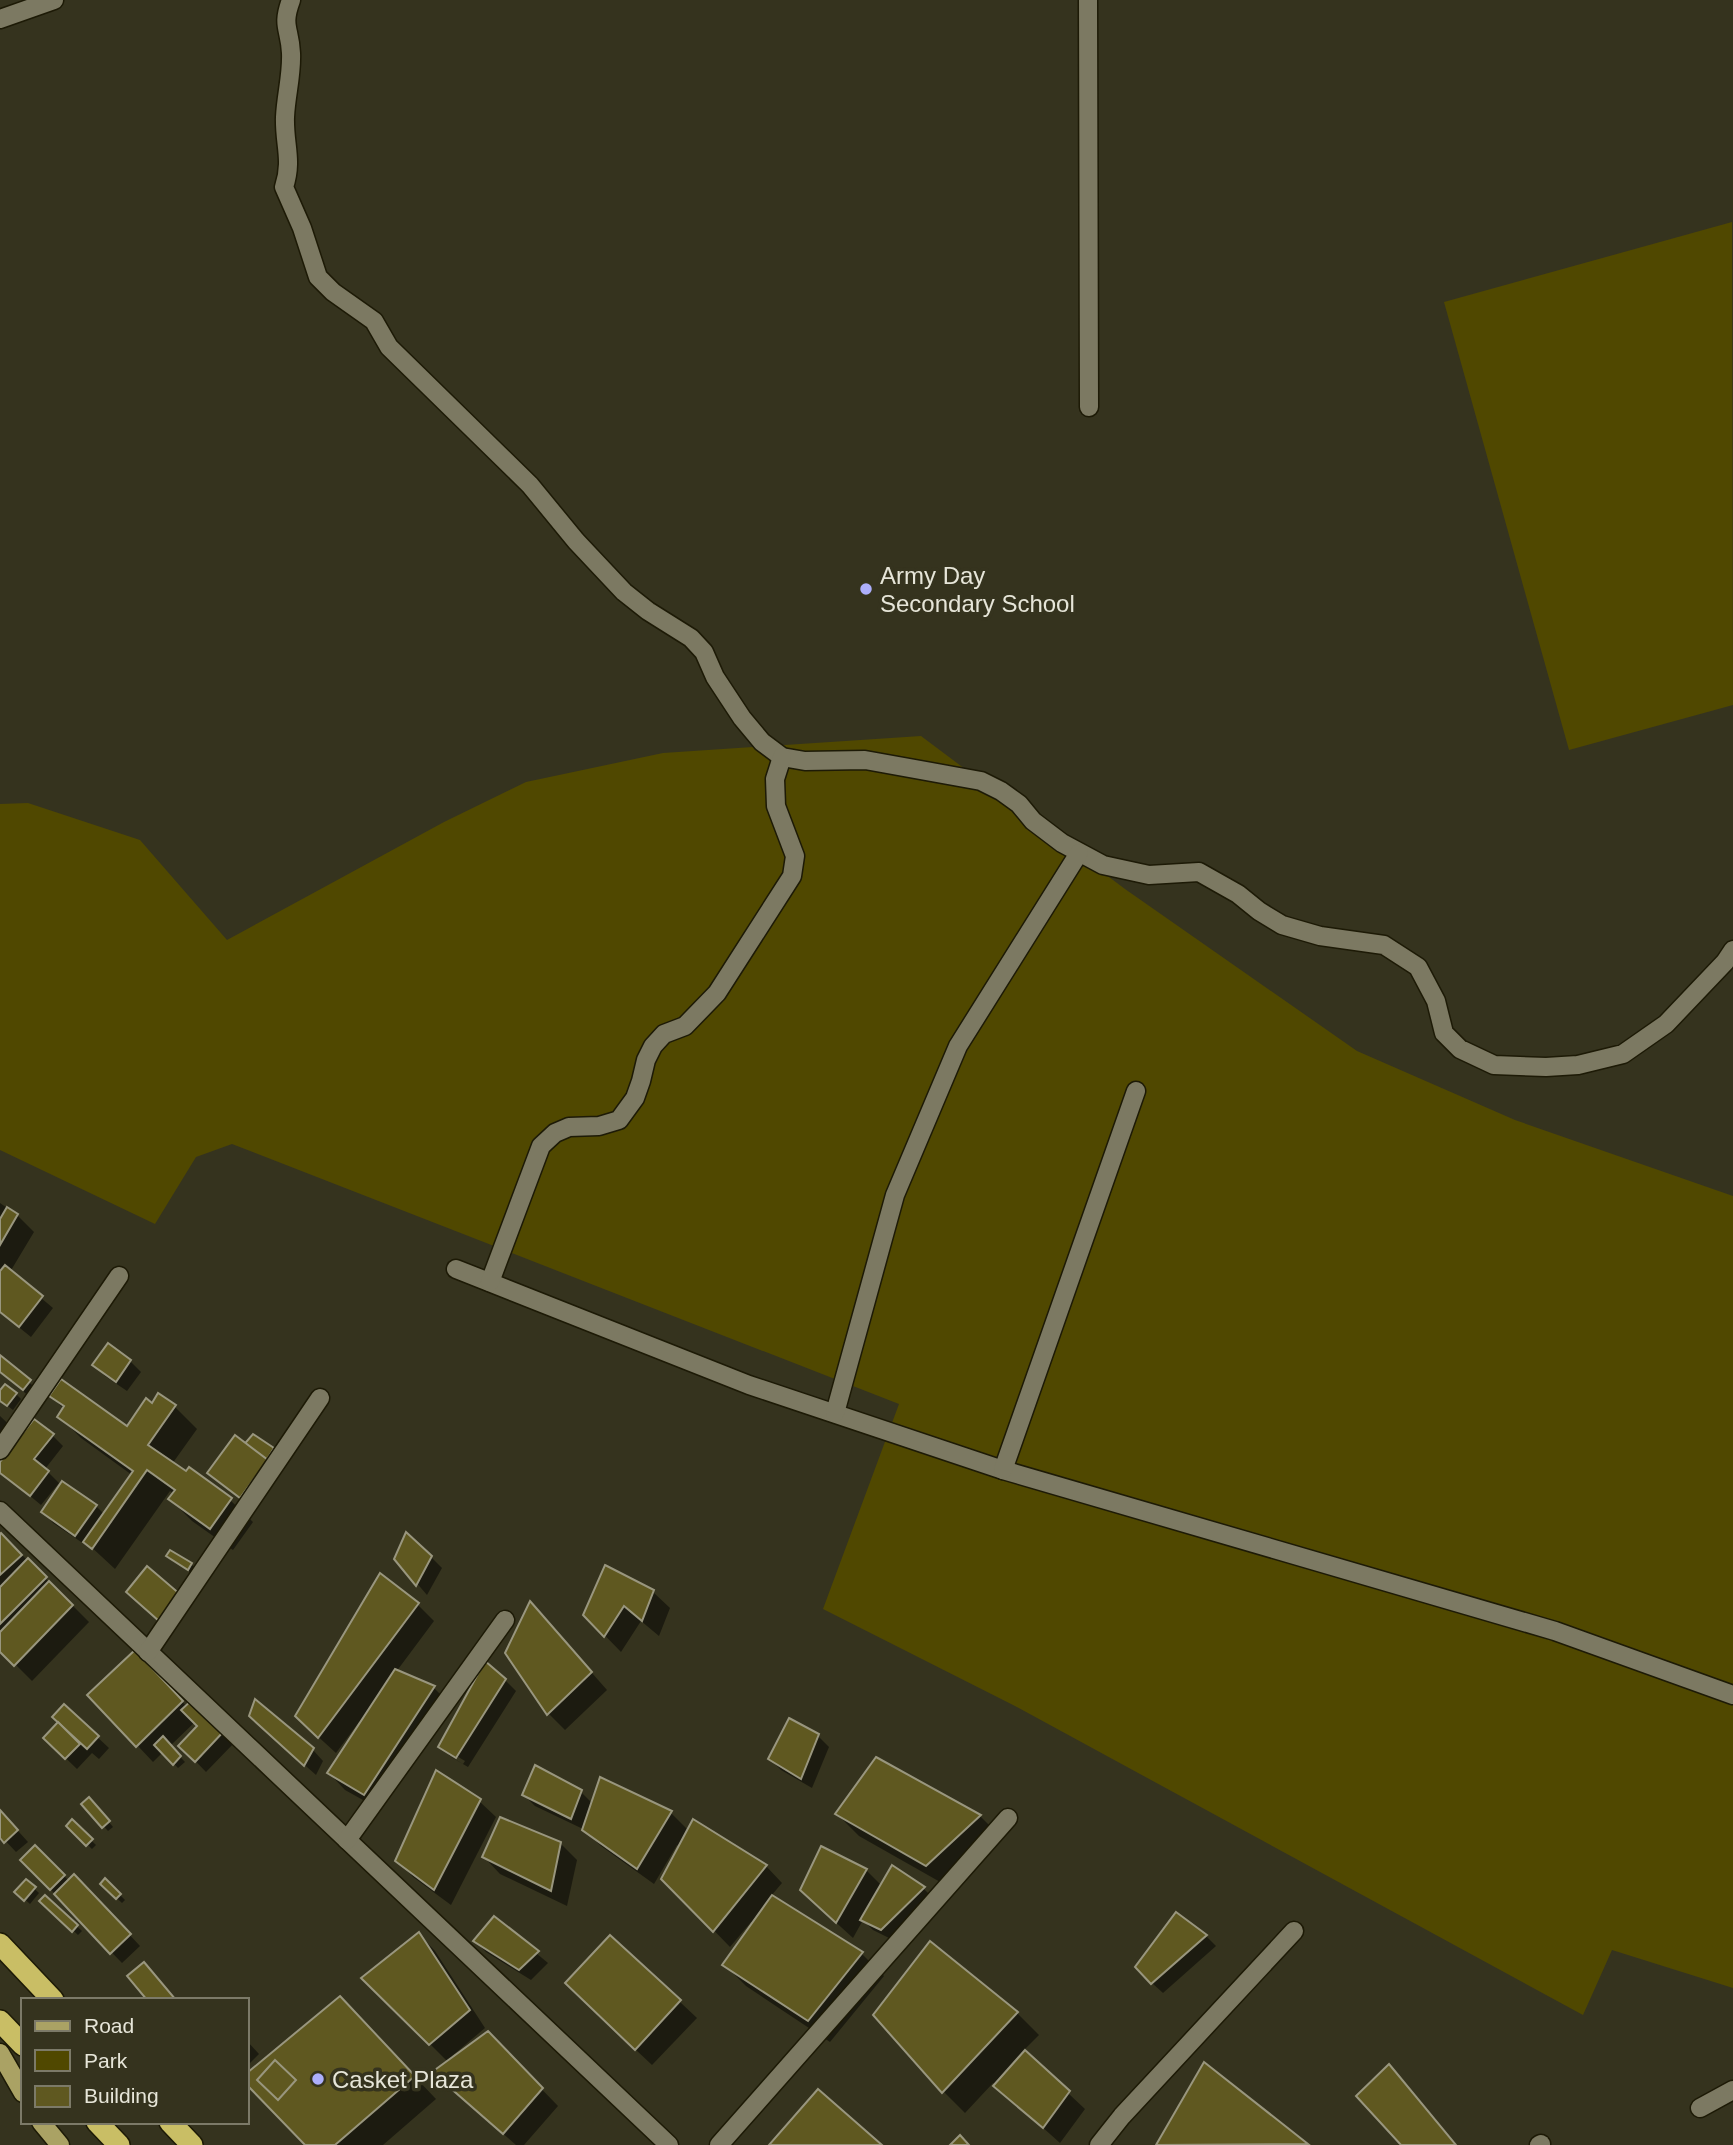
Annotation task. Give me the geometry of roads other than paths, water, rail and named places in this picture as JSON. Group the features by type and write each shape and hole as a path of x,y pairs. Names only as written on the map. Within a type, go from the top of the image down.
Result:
{"highway":[{"path":"0,1944 52,1998"},
{"path":"0,2021 21,2043"},
{"path":"99,2124 119,2145"},
{"path":"172,2124 192,2145"}],"main road":[{"path":"0,2053 21,2090"},
{"path":"43,2124 60,2145"}],"street":[{"path":"0,19 54,0"},
{"path":"291,0 285,15 291,62 285,120 289,165 284,187 302,228 318,277 333,292 374,321 389,347 530,485 576,541 624,592 691,638 704,652 715,677 742,718 762,742 782,757 806,761 864,760 981,781 1019,804 1033,821 1062,843 1103,865 1149,875 1199,872 1220,882 1282,925 1320,936 1384,945 1418,967 1436,1001 1444,1033 1460,1049 1494,1065 1578,1065 1623,1054 1666,1024 1725,962 1733,950"},
{"path":"1088,0 1089,407"},
{"path":"490,1282 541,1146 555,1133 569,1127 599,1126 619,1119 635,1098 653,1046 664,1034 685,1026 718,993 792,876 795,856 776,806 775,779 782,757"},
{"path":"835,1413 895,1195 958,1046 1079,853"},
{"path":"1003,1470 1136,1091"},
{"path":"456,1269 749,1385 1003,1470 1555,1631 1733,1695"},
{"path":"0,1450 119,1276"},
{"path":"148,1652 320,1398"},
{"path":"0,1511 670,2145"},
{"path":"347,1840 505,1620"},
{"path":"719,2145 1008,1818"},
{"path":"1099,2145 1122,2116 1294,1931"},
{"path":"1700,2108 1733,2090"}],"place":[{"name":"Army Day Secondary School","path":"866,589"},
{"name":"Casket Plaza","path":"318,2079"}]}
